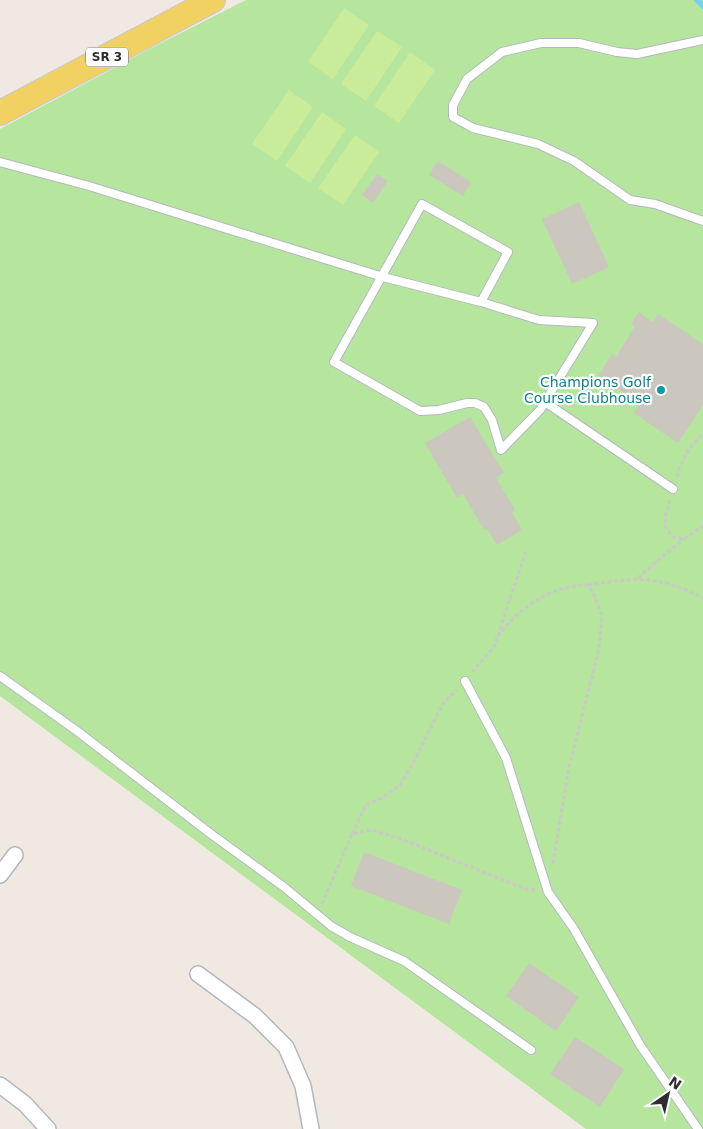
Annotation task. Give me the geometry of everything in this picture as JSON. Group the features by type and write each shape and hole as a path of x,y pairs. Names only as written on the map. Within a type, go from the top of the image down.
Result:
{"main road":[{"name":"SR 3","path":"0,113 213,0"}],"street":[{"path":"0,876 15,855"},
{"path":"198,974 255,1016 286,1047 303,1086 312,1129"},
{"path":"0,1085 25,1104 48,1129"}],"lane":[{"path":"702,41 637,54 617,52 578,43 541,42 502,52 467,79 453,105 453,117 473,128 538,144 574,161 630,200 655,204 703,220"},
{"path":"0,162 89,186 382,277 481,302 539,320 593,323 540,410 501,450 492,420 484,407 467,403 439,410 420,411 334,362 382,277 422,204 508,252 481,302"},
{"path":"545,402 673,489"},
{"path":"0,676 77,731 318,914 331,926 350,937 404,961 531,1050"},
{"path":"465,681 506,758 548,892 574,929 640,1046 698,1129"}],"path":[{"path":"638,578 684,539"},
{"path":"498,636 509,621 524,608 540,597 561,589 638,578 659,581 685,589 703,598"},
{"path":"352,834 371,830 396,837 526,889 548,892 569,767 600,649 602,616 593,592 588,585"},
{"path":"318,914 366,804"}],"green space":[{"path":"246,0 703,0 703,1129 586,1129 0,696 0,129 153,47"},
{"path":"344,8 369,25 333,79 308,62"},
{"path":"377,31 402,47 366,101 341,84"},
{"path":"410,52 435,70 399,123 374,106"},
{"path":"289,90 313,107 277,161 252,144"},
{"path":"322,112 346,129 310,183 285,166"},
{"path":"355,135 379,152 343,205 318,188"}],"building":[{"path":"438,161 471,182 463,196 429,175"},
{"path":"377,174 388,181 373,203 362,195"},
{"path":"579,202 609,267 572,284 542,219"},
{"name":"Champions Golf Course Clubhouse","path":"639,312 653,322 658,314 703,344 703,405 678,443 634,413 640,403 598,376 612,354 616,357 635,326 631,324"},
{"path":"470,417 504,473 496,478 515,510 512,512 522,530 497,545 486,528 484,530 463,494 457,498 425,443"},
{"path":"364,852 462,890 449,924 351,886"},
{"path":"529,963 579,997 556,1031 506,996"},
{"path":"575,1037 624,1069 600,1107 550,1074"}],"waterway":[{"path":"697,0 703,6"}],"place":[{"name":"Champions Golf Course Clubhouse","path":"661,390"}]}
